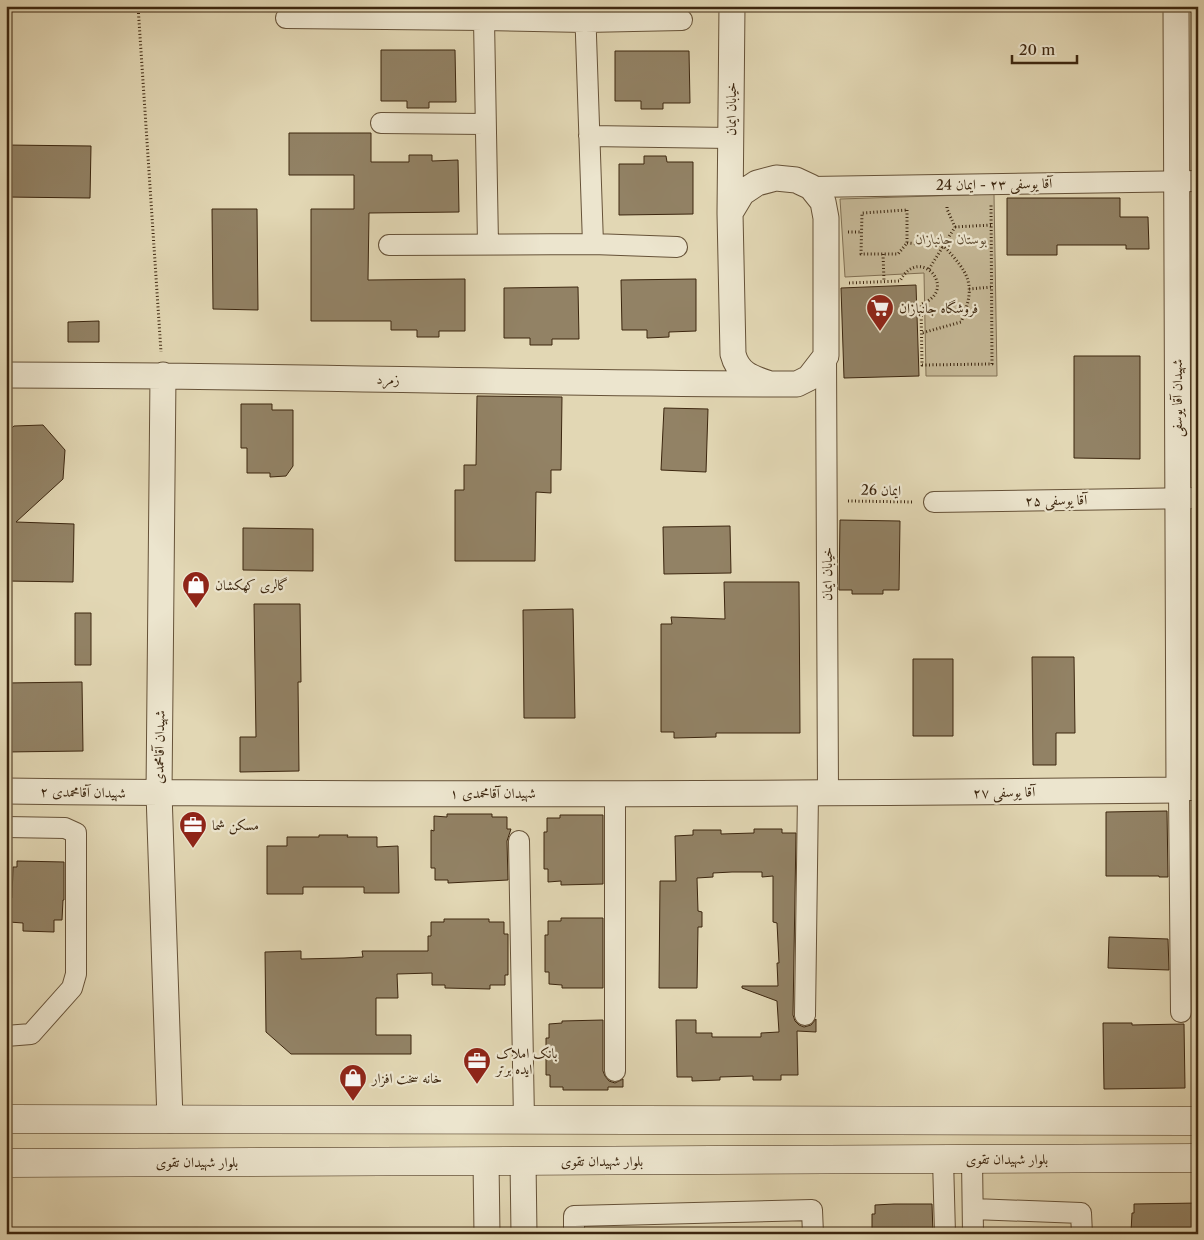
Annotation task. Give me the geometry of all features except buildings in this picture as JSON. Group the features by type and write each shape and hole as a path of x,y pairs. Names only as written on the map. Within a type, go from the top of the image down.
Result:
{"main road":[{"path":"6,1119 1198,1121"},
{"path":"170,1120 170,1162"},
{"name":"بلوار شهیدان تقوی","path":"6,1163 1198,1158"}],"street":[{"name":"خیابان ایمان","path":"732,6 730,212 733,354"},
{"name":"شهیدان آقا یوسفی","path":"1176,6 1187,181 1188,790"},
{"path":"585,14 592,244"},
{"path":"286,18 484,20 585,14 682,20"},
{"path":"484,20 488,244"},
{"path":"381,123 485,124"},
{"path":"589,136 731,138"},
{"path":"730,212 742,193 757,183 776,178 796,180 810,186 824,202 826,218 826,356 809,378 797,384"},
{"name":"آقا یوسفی ۲۳ - ایمان 24","path":"810,186 1187,181"},
{"path":"389,245 592,244 677,248"},
{"path":"733,354 735,364 740,370 770,384"},
{"path":"684,384 706,379 719,372 728,363 733,354"},
{"name":"خیابان ایمان","path":"805,1015 818,793 827,500 826,356"},
{"name":"زمرد","path":"6,375 163,375 684,384 797,384"},
{"name":"شهیدان آقامحمدی","path":"163,375 159,793 170,1120"},
{"path":"797,384 817,385 827,396"},
{"name":"آقا یوسفی ۲۵","path":"934,502 1188,498"},
{"path":"1181,1012 1188,790"},
{"name":"آقا یوسفی ۲۷","path":"818,793 1188,790"},
{"name":"شهیدان آقامحمدی ۲","path":"6,791 159,793"},
{"name":"شهیدان آقامحمدی ۱","path":"159,793 818,793"},
{"path":"615,793 615,1071"},
{"path":"6,827 65,828 76,833 76,974 72,988 32,1034 6,1036"},
{"path":"519,841 524,1120"},
{"path":"943,1159 945,1234"},
{"path":"972,1159 973,1234"},
{"path":"486,1161 487,1234"},
{"path":"523,1161 524,1234"},
{"path":"973,1209 1081,1213 1082,1234"},
{"path":"574,1234 574,1216 812,1210 813,1234"}],"path":[{"path":"138,6 163,375"},
{"path":"947,184 947,209 955,227"},
{"path":"826,284 900,281 904,272 911,267 920,266 929,269 937,282 937,290 934,297 928,302 921,304 922,364 992,364 990,184"},
{"path":"907,210 907,243 898,254 861,254 862,213 907,210"},
{"path":"955,227 991,225"},
{"path":"929,269 955,227"},
{"path":"907,243 944,246 962,267 969,283 968,305 961,322 922,334"},
{"path":"883,254 884,281"},
{"path":"969,289 992,288"},
{"name":"ایمان 26","path":"827,500 934,502"}],"green space":[{"name":"بوستان جانبازان","path":"994,194 997,376 926,376 924,273 845,277 840,199"}],"place":[{"name":"فروشگاه جانبازان","path":"880,332"},
{"name":"گالری کهکشان","path":"196,609"},
{"name":"مسکن شما","path":"193,849"},
{"name":"بانک املاک ایده برتر","path":"477,1085"},
{"name":"خانه سخت افزار","path":"353,1102"}]}
